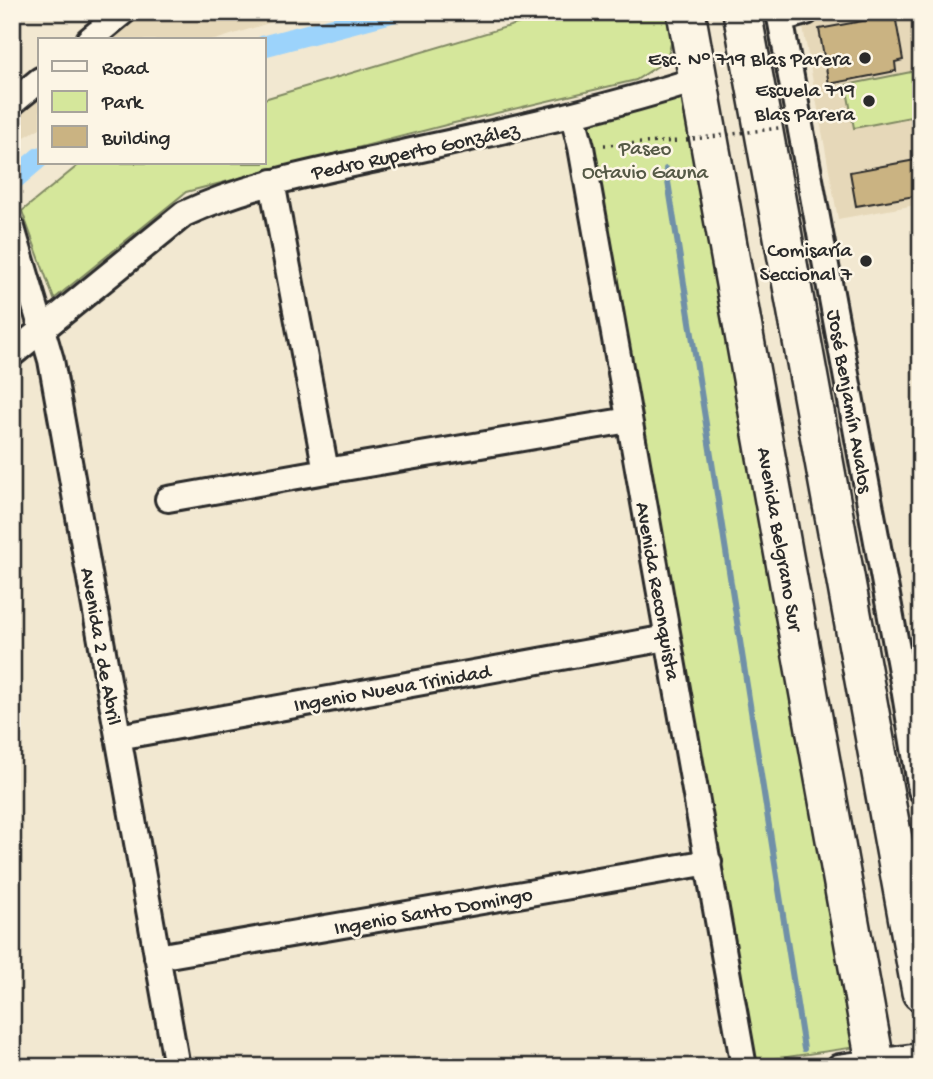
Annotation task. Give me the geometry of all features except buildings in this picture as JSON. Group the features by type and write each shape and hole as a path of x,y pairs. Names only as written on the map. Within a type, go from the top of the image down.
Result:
{"highway":[{"name":"Avenida Belgrano Sur","path":"686,12 875,1064"},
{"path":"742,12 921,992"}],"street":[{"path":"91,38 123,12"},
{"path":"779,15 806,12"},
{"name":"José Benjamín Avalos","path":"779,15 912,680 921,790"},
{"name":"Pedro Ruperto González","path":"12,354 184,214 214,200 272,182 573,116 699,79"},
{"path":"12,103 38,82"},
{"name":"Avenida Reconquista","path":"573,116 581,147 744,1067"},
{"path":"272,182 326,471"},
{"name":"Avenida 2 de Abril","path":"12,228 51,360 177,1067"},
{"path":"169,499 629,420"},
{"name":"Ingenio Nueva Trinidad","path":"118,737 667,638"},
{"name":"Ingenio Santo Domingo","path":"157,957 709,862"},
{"path":"839,1067 921,1056"}],"path":[{"path":"581,147 686,140 779,128"}],"shaded area":[{"path":"144,12 303,12 221,38 112,38"},
{"name":"Escuela 719 Blas Parera","path":"841,12 921,12 921,204 838,219 802,22"},
{"path":"38,99 38,129 23,138 12,124"}],"green space":[{"path":"557,12 670,12 674,31 667,60 636,80 450,124 186,192 54,299 22,211 80,164 266,164 266,98"},
{"path":"921,70 921,115 854,128 846,85"},
{"name":"Paseo Octavio Gauna","path":"689,89 857,1047 753,1062 582,120"}],"waterway":[{"path":"266,45 393,12"},
{"path":"12,181 38,159"},
{"path":"666,169 804,1049"}],"place":[{"name":"Esc. N° 719 Blas Parera","path":"865,58"},
{"name":"Escuela 719 Blas Parera","path":"869,101"},
{"name":"Comisaría Seccional 7","path":"866,261"}]}
